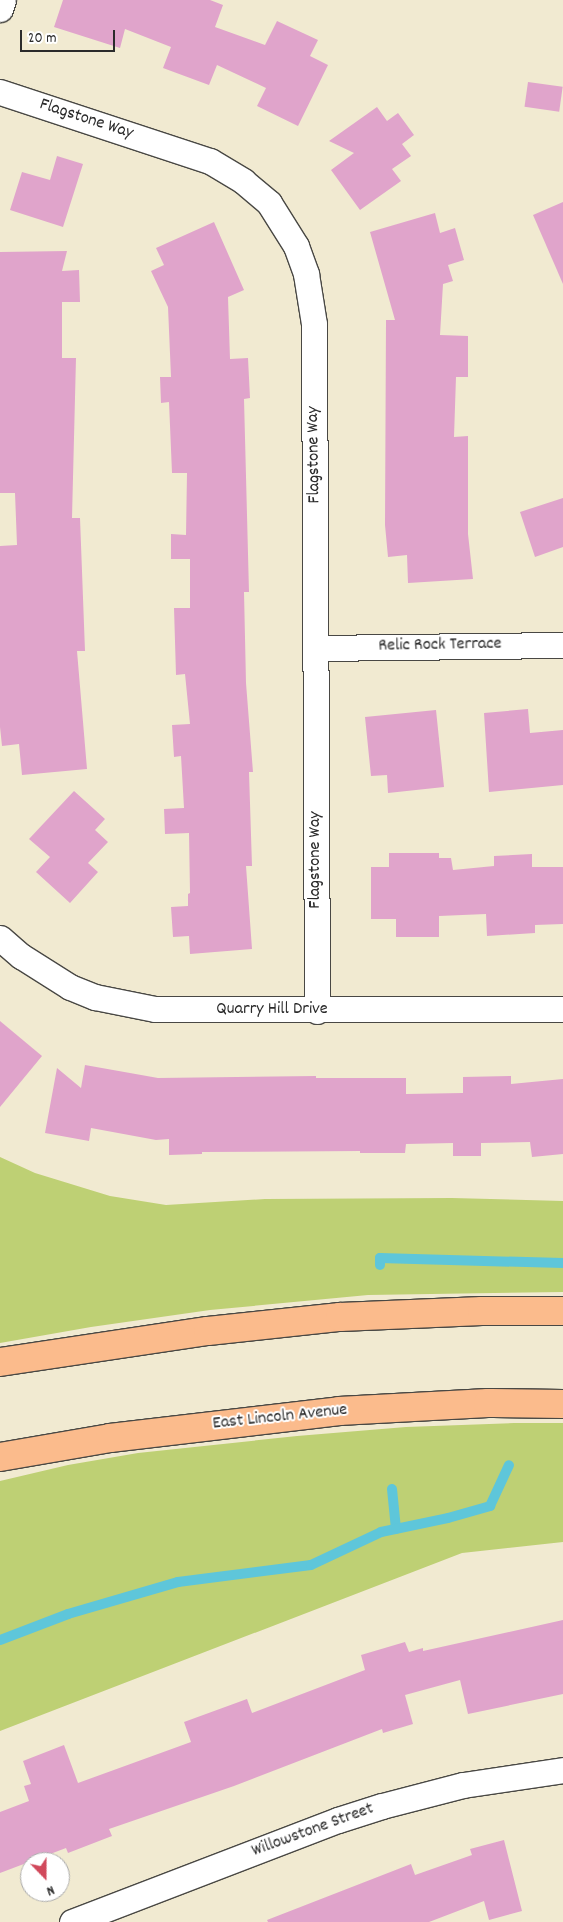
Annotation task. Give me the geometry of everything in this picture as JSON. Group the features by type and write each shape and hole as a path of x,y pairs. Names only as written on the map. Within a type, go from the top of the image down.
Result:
{"main road":[{"path":"0,1362 208,1331 340,1317 482,1311 563,1311"},
{"name":"East Lincoln Avenue","path":"0,1457 110,1438 339,1411 488,1403 563,1404"}],"street":[{"path":"0,9 3,0"},
{"name":"Flagstone Way","path":"0,92 210,161 230,172 256,191 269,204 289,232 306,274 314,324 316,1011"},
{"name":"Relic Rock Terrace","path":"316,648 563,645"},
{"name":"Quarry Hill Drive","path":"0,938 21,956 70,987 127,1005 182,1010 563,1009"},
{"name":"Willowstone Street","path":"72,1922 338,1820 382,1806 463,1785 563,1770"}],"green space":[{"path":"0,1157 35,1173 110,1196 166,1205 265,1199 452,1198 563,1201 563,1292 368,1295 210,1310 91,1327 0,1343"},
{"path":"563,1423 563,1542 462,1553 0,1731 0,1481 68,1465 138,1453 297,1436 406,1427"}],"building":[{"path":"63,0 210,0 223,5 215,27 265,45 277,21 318,40 310,56 328,65 298,126 257,106 266,88 217,65 209,85 163,68 171,47 125,29 120,48 54,27"},
{"path":"528,82 563,87 559,112 525,107"},
{"path":"377,107 387,121 398,113 414,135 402,144 411,156 392,169 401,181 360,210 331,170 354,153 329,141"},
{"path":"57,156 83,164 63,227 10,210 22,172 50,180"},
{"path":"563,202 563,284 533,215"},
{"path":"435,213 440,233 455,228 464,260 448,265 453,281 443,284 440,335 468,336 468,377 456,377 454,437 468,436 468,534 473,579 408,583 407,555 388,557 385,525 386,320 395,320 370,232"},
{"path":"214,222 244,290 228,297 230,359 248,358 250,398 244,399 249,592 244,592 246,683 253,772 249,772 252,866 246,866 252,949 190,954 189,936 173,937 171,907 188,906 188,894 190,893 189,833 165,834 164,809 184,808 181,756 174,757 172,725 190,724 185,674 176,675 174,608 190,608 190,559 171,559 171,534 186,535 187,473 172,473 169,402 161,403 160,377 171,377 168,307 151,271 164,265 156,248"},
{"path":"67,251 62,271 79,270 80,302 62,302 62,358 76,358 72,518 80,518 85,651 77,651 87,769 22,775 19,744 2,746 0,727 0,546 17,545 15,493 0,493 0,252"},
{"path":"563,498 563,547 535,557 520,512"},
{"path":"528,709 530,733 563,730 563,785 489,792 484,713"},
{"path":"436,710 444,787 388,793 387,775 371,776 365,717"},
{"path":"74,791 105,819 95,830 108,842 88,863 98,872 70,903 36,872 50,857 29,839"},
{"path":"389,853 439,853 439,858 451,858 453,870 494,866 494,856 532,854 532,867 563,867 563,924 535,925 535,933 487,936 486,914 439,916 439,937 396,937 396,919 371,919 371,867 389,867"},
{"path":"0,1021 42,1056 0,1107"},
{"path":"85,1065 158,1078 316,1076 316,1078 406,1078 406,1094 463,1093 463,1077 511,1076 511,1084 563,1079 563,1154 532,1157 530,1142 481,1143 481,1156 453,1156 453,1143 406,1144 405,1153 360,1153 360,1151 202,1152 202,1154 169,1155 169,1139 156,1140 91,1128 89,1141 45,1133 57,1068 81,1088"},
{"path":"563,1620 563,1694 468,1714 460,1680 405,1695 413,1724 383,1733 382,1729 234,1786 109,1829 112,1836 70,1852 68,1852 66,1848 55,1852 20,1852 20,1865 0,1873 0,1812 29,1801 24,1786 31,1784 23,1761 64,1745 78,1783 191,1742 184,1722 247,1699 252,1713 365,1670 361,1655 405,1642 409,1652 423,1648 423,1651"},
{"path":"504,1840 522,1911 489,1920 484,1901 429,1922 268,1922 267,1920 411,1864 415,1875 472,1855 470,1849"}],"waterway":[{"path":"380,1265 380,1258 563,1263"},
{"path":"0,1640 68,1614 178,1582 311,1565 381,1532 448,1518 490,1506 509,1465"},
{"path":"392,1489 396,1529"}]}
